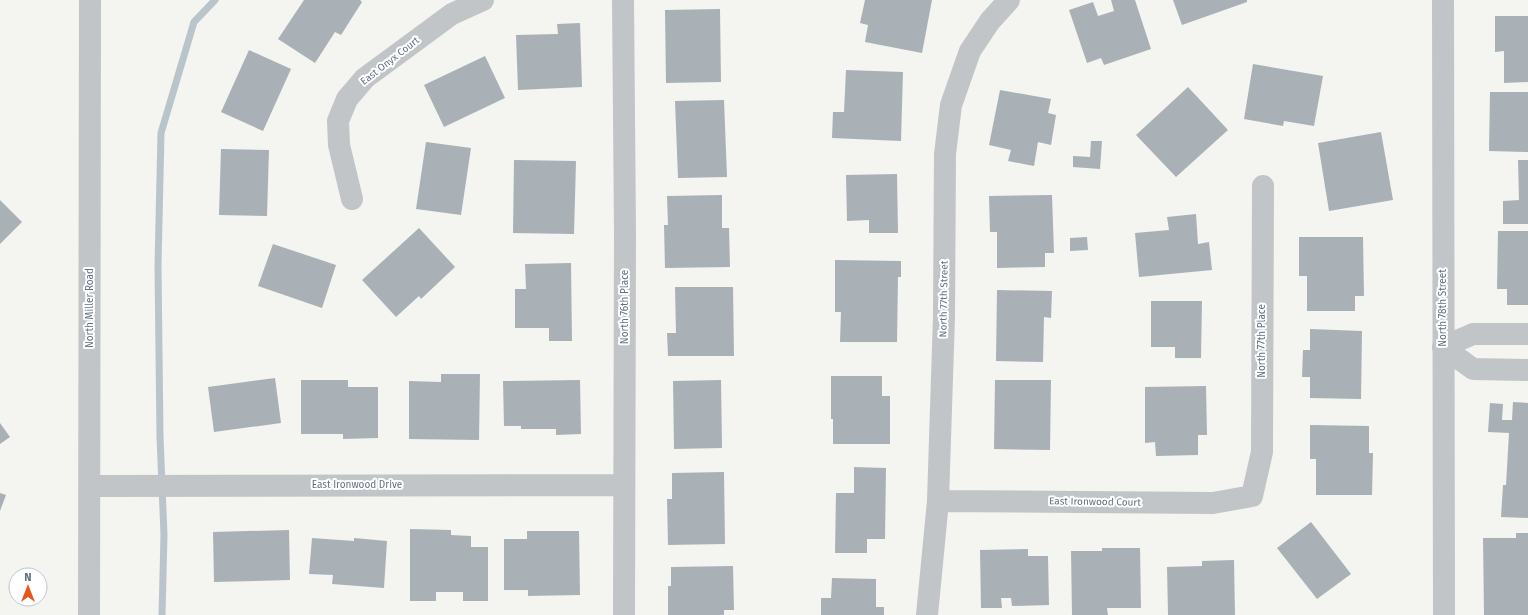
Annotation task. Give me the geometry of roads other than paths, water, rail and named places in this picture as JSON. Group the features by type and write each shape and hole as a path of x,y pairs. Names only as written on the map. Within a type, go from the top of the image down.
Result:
{"street":[{"name":"North Miller Road","path":"89,615 90,0"},
{"name":"East Onyx Court","path":"352,199 339,146 338,121 347,99 365,78 452,14 483,0"},
{"name":"North 76th Place","path":"623,0 625,232 624,615"},
{"name":"North 77th Street","path":"927,615 938,501 944,316 945,154 951,105 970,51 990,21 1009,0"},
{"name":"North 78th Street","path":"1443,0 1444,615"},
{"name":"North 77th Place","path":"1252,496 1262,452 1263,186"},
{"path":"1528,334 1473,334 1443,347 1473,370 1528,370"},
{"name":"East Ironwood Drive","path":"90,486 624,485"},
{"name":"East Ironwood Court","path":"938,501 1213,503 1252,496"}],"waterway":[{"path":"162,615 164,535 160,437 158,266 161,133 194,22 215,0"}]}
